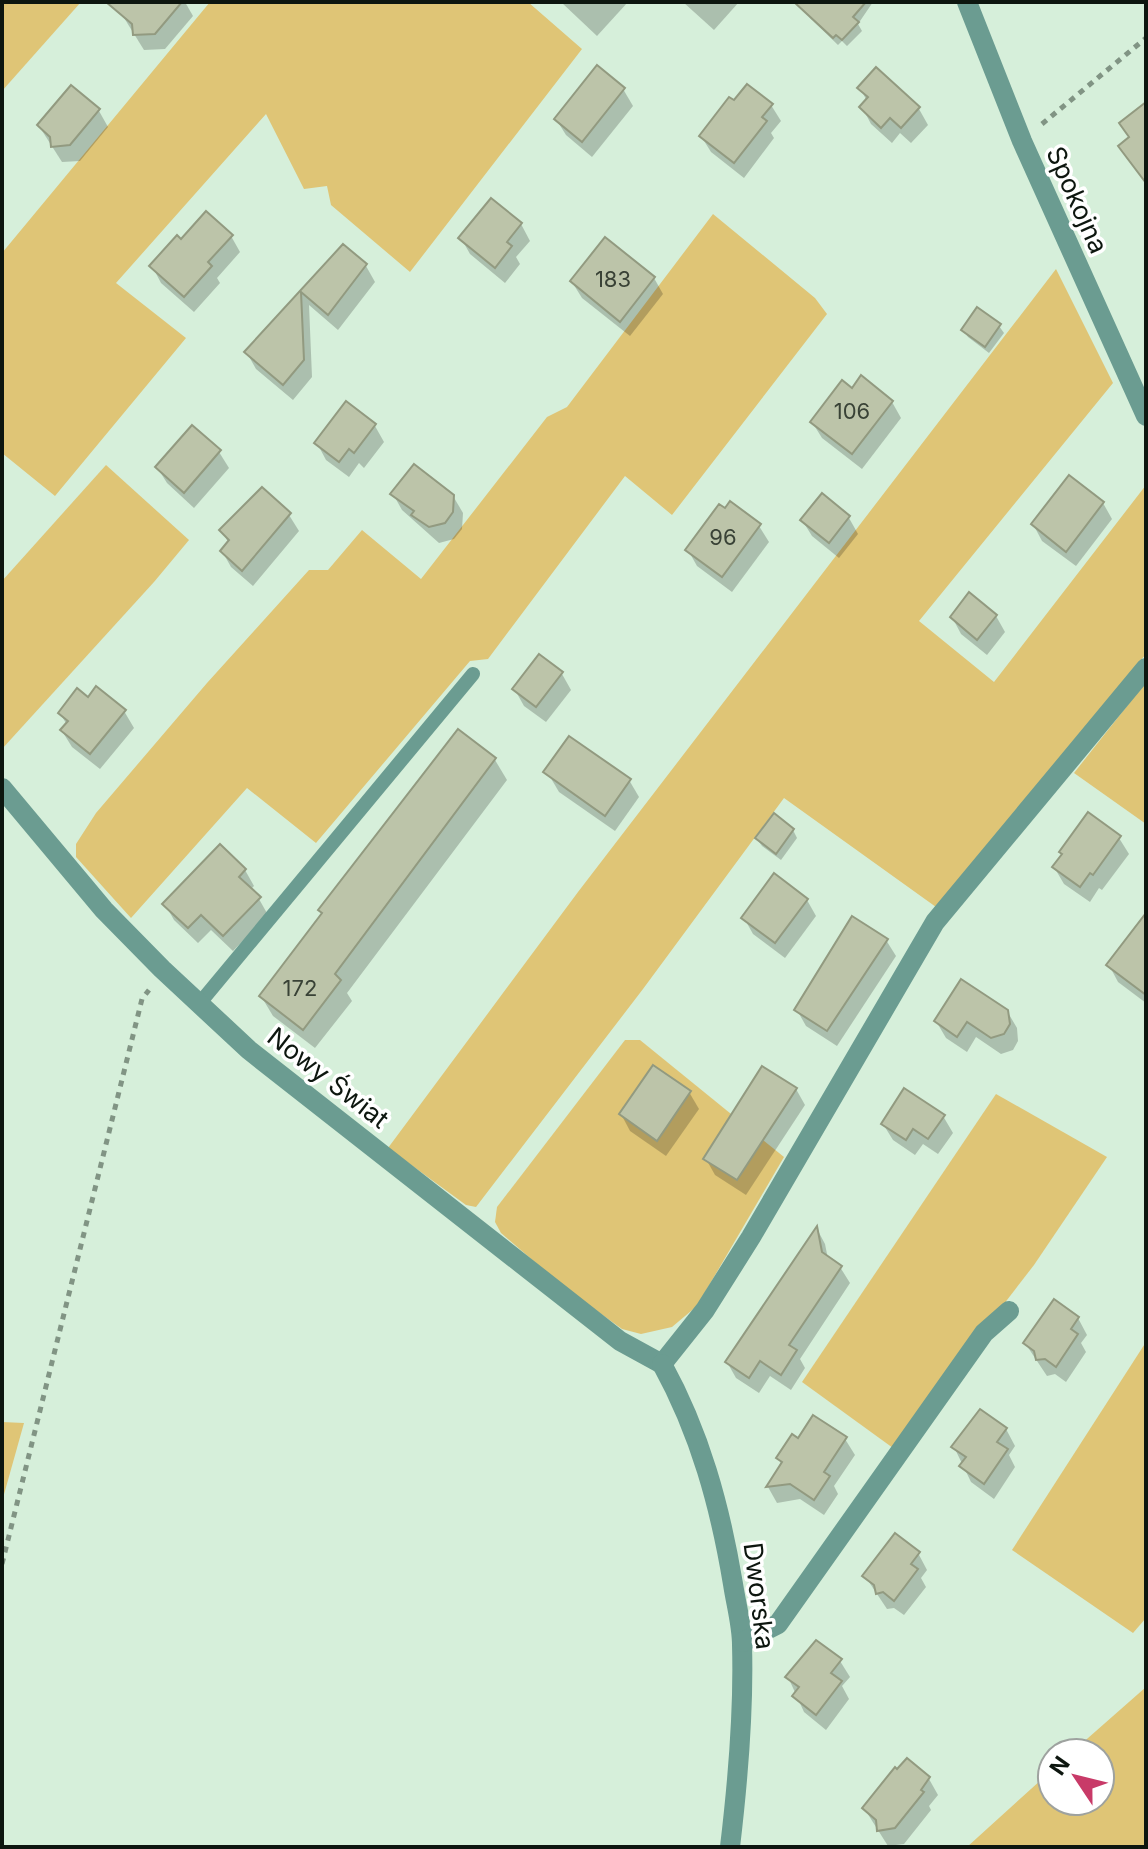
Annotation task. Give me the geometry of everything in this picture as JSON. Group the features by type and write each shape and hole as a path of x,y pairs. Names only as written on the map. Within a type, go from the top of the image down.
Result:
{"street":[{"name":"Spokojna","path":"967,2 1022,141 1146,416"},
{"path":"662,1364 705,1310 751,1237 935,922 1146,668"},
{"name":"Nowy Świat","path":"2,788 104,910 249,1050 620,1341 662,1364"},
{"path":"743,1642 778,1624 984,1333 1009,1311"},
{"name":"Dworska","path":"662,1364 680,1397 705,1462 723,1523 743,1642 737,1786 730,1847"}],"lane":[{"path":"199,1004 473,674"}],"path":[{"path":"1022,141 1146,38"},
{"path":"2,1564 142,999 162,969"}],"shaded area":[{"path":"2,2 81,2 2,91"},
{"path":"210,2 528,2 582,49 410,272 331,205 327,186 304,189 266,114 116,283 186,338 55,496 2,453 2,253"},
{"path":"713,214 815,298 827,314 672,515 625,476 488,659 470,661 316,843 247,788 131,918 76,857 76,844 96,813 309,570 328,570 362,530 421,579 547,417 567,407"},
{"path":"1056,269 1113,383 919,621 994,682 1146,485 1146,654 936,907 784,798 476,1207 466,1205 388,1148 578,892"},
{"path":"106,465 189,540 2,749 2,581"},
{"path":"1146,682 1146,824 1074,773"},
{"path":"625,1040 640,1040 784,1157 697,1306 672,1327 641,1334 622,1329 565,1288 501,1233 495,1222 497,1207"},
{"path":"996,1094 1107,1157 1034,1265 893,1448 802,1382"},
{"path":"1146,1342 1146,1618 1133,1633 1012,1550"},
{"path":"2,1422 24,1423 3,1498 2,1498"},
{"path":"1146,1687 1146,1847 967,1847 1036,1784 1036,1817 1116,1817 1116,1737 1089,1737"}],"building":[{"path":"106,2 182,2 155,34 133,35 132,24"},
{"path":"794,2 866,2 853,17 859,22 842,40 836,35 833,38"},
{"path":"597,65 625,88 582,142 554,119"},
{"path":"876,67 920,107 901,128 890,118 881,128 859,107 868,97 857,88"},
{"path":"747,84 773,104 762,117 767,121 734,163 699,136 729,97 734,100"},
{"path":"71,85 100,109 70,145 51,147 50,137 37,125"},
{"path":"1146,102 1146,183 1118,146 1129,137 1119,123"},
{"path":"491,198 522,223 507,242 512,246 495,268 458,238"},
{"path":"206,211 233,235 208,262 212,266 184,297 149,266 177,235 181,239"},
{"path":"605,237 655,277 620,322 570,281"},
{"path":"343,244 367,264 328,315 301,292 304,360 283,385 244,352"},
{"path":"977,307 1001,324 985,347 961,330"},
{"path":"861,375 893,401 852,454 810,422 842,380 852,388"},
{"path":"346,401 376,424 354,453 349,449 339,462 314,443"},
{"path":"192,425 221,450 184,493 155,467"},
{"path":"414,464 454,495 453,512 445,523 429,527 411,515 414,511 390,494"},
{"path":"1069,475 1104,502 1066,552 1031,524"},
{"path":"262,487 291,513 242,571 220,551 229,540 219,530"},
{"path":"822,493 850,516 829,543 800,520"},
{"path":"730,501 761,524 722,577 685,550 719,504 725,508"},
{"path":"969,592 997,615 977,640 950,617"},
{"path":"539,654 563,672 536,707 512,689"},
{"path":"96,686 126,710 90,754 60,730 68,721 58,713 77,688 88,697"},
{"path":"458,729 496,758 335,974 341,980 303,1030 259,996 322,913 318,910"},
{"path":"569,736 631,779 605,816 543,772"},
{"path":"1088,812 1121,836 1093,875 1090,873 1080,887 1052,867"},
{"path":"774,813 794,829 776,854 755,838"},
{"path":"220,844 246,869 239,877 261,897 223,936 201,915 188,928 162,904"},
{"path":"774,873 808,899 775,943 741,918"},
{"path":"1146,913 1146,995 1106,965"},
{"path":"852,916 888,939 827,1031 794,1010"},
{"path":"961,979 1008,1010 1010,1024 1004,1034 991,1038 967,1022 957,1037 934,1021"},
{"path":"653,1065 691,1091 657,1141 619,1114"},
{"path":"762,1066 797,1088 737,1180 703,1159"},
{"path":"904,1088 945,1115 928,1139 913,1129 906,1140 881,1124"},
{"path":"817,1226 822,1252 842,1266 789,1345 797,1350 781,1375 760,1361 749,1378 725,1362"},
{"path":"1054,1299 1079,1317 1071,1329 1078,1334 1056,1367 1045,1359 1036,1360 1034,1351 1023,1343"},
{"path":"980,1409 1007,1428 997,1442 1008,1449 984,1484 959,1466 966,1457 951,1447"},
{"path":"813,1415 847,1437 824,1472 830,1476 814,1500 790,1484 766,1487 782,1462 776,1458 792,1434 798,1438"},
{"path":"895,1533 920,1552 911,1564 918,1569 894,1601 883,1592 876,1594 874,1585 862,1576"},
{"path":"816,1640 842,1659 831,1673 842,1681 816,1715 792,1696 799,1687 785,1677"},
{"path":"907,1758 930,1777 921,1790 924,1792 895,1828 877,1831 876,1820 862,1808 895,1767 897,1769"}]}
